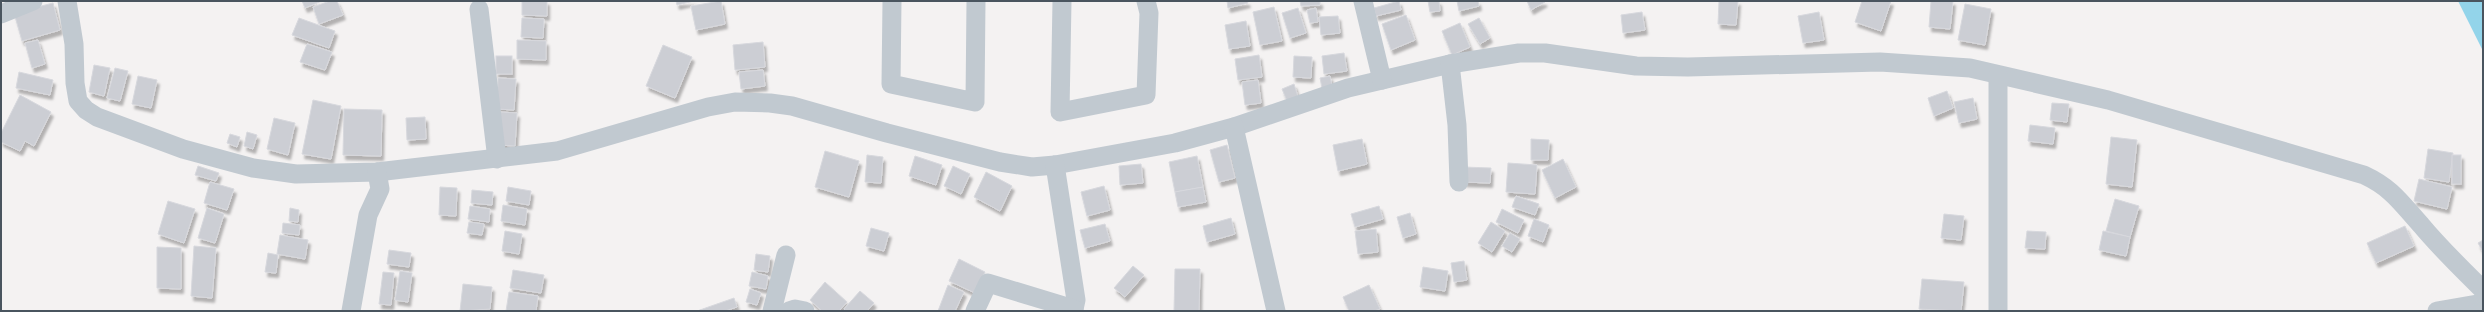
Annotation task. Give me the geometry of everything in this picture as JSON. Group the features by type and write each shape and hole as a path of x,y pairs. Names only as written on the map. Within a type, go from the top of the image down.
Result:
{"street":[{"path":"1,14 33,1"},
{"path":"67,1 74,44 75,83 78,101 86,110 97,117 183,149 253,168 296,174 377,172 497,159 579,146 708,107 735,102 770,103 792,106 887,133 1000,162 1032,167 1055,165 1175,143 1234,127 1348,88 1450,64 1519,53 1545,53 1636,66 1688,67 1880,62 1970,68 2108,100 2370,178 2382,183 2400,199 2421,225 2483,290"},
{"path":"892,1 891,84 975,102 976,1"},
{"path":"1062,1 1060,112 1146,95 1149,13 1146,1"},
{"path":"1363,1 1382,80"},
{"path":"479,10 497,159"},
{"path":"1450,64 1457,125 1459,182"},
{"path":"1998,75 1998,311"},
{"path":"1234,127 1276,311"},
{"path":"975,311 988,283 1072,310 1076,300 1055,165"},
{"path":"351,311 368,215 380,188 377,172"},
{"path":"772,311 786,255"},
{"path":"2437,311 2483,303"},
{"path":"789,311 795,308 805,311"}],"water":[{"path":"2458,1 2483,1 2483,51"}],"building":[{"path":"302,1 322,1 305,8"},
{"path":"330,1 337,1 343,15 319,24 313,7"},
{"path":"522,1 547,1 547,16 522,15"},
{"path":"676,1 694,1 677,5"},
{"path":"721,1 725,24 696,30 691,6"},
{"path":"1227,1 1247,1 1248,3 1228,8"},
{"path":"1300,1 1320,1 1320,5 1301,6"},
{"path":"1399,1 1401,10 1376,16 1374,8"},
{"path":"1428,1 1439,1 1440,11 1430,12"},
{"path":"1457,1 1478,1 1479,6 1459,11"},
{"path":"1527,1 1544,1 1545,2 1531,10"},
{"path":"1719,1 1738,1 1736,25 1718,24"},
{"path":"1862,1 1891,1 1881,31 1855,22"},
{"path":"1931,1 1953,1 1950,29 1929,27"},
{"path":"53,3 60,30 22,41 14,13"},
{"path":"1965,4 1991,9 1985,45 1958,40"},
{"path":"1274,7 1282,41 1260,45 1253,12"},
{"path":"1298,8 1306,33 1290,38 1282,13"},
{"path":"1316,8 1318,22 1310,23 1307,10"},
{"path":"1642,12 1645,30 1623,33 1621,15"},
{"path":"1819,12 1824,40 1803,43 1798,16"},
{"path":"1406,15 1415,40 1391,50 1382,24"},
{"path":"1338,16 1340,33 1321,35 1319,17"},
{"path":"299,18 335,31 329,48 292,35"},
{"path":"522,18 544,19 543,38 521,37"},
{"path":"1479,18 1490,38 1480,44 1468,24"},
{"path":"1246,21 1250,46 1229,49 1225,25"},
{"path":"1460,23 1470,47 1452,55 1442,31"},
{"path":"38,40 45,64 32,68 25,43"},
{"path":"517,40 546,41 546,60 517,59"},
{"path":"763,42 765,67 735,70 733,45"},
{"path":"307,44 332,52 325,70 300,62"},
{"path":"663,45 692,57 675,98 646,86"},
{"path":"1344,53 1347,71 1324,74 1322,56"},
{"path":"1259,55 1262,77 1238,80 1235,59"},
{"path":"496,56 512,56 512,74 496,74"},
{"path":"1294,56 1312,57 1311,78 1293,77"},
{"path":"94,65 110,68 104,96 89,92"},
{"path":"115,68 128,71 120,101 107,98"},
{"path":"763,70 765,86 741,89 739,72"},
{"path":"19,72 53,80 50,95 16,88"},
{"path":"138,76 157,80 151,108 132,104"},
{"path":"1330,76 1332,86 1322,88 1320,78"},
{"path":"498,78 516,79 514,110 497,109"},
{"path":"1258,80 1261,103 1245,105 1242,82"},
{"path":"1294,84 1298,97 1287,101 1282,89"},
{"path":"1947,91 1953,108 1934,116 1928,98"},
{"path":"20,95 51,112 34,146 25,141 20,151 1,142 1,133"},
{"path":"1973,98 1977,119 1959,123 1954,102"},
{"path":"313,100 341,106 331,159 302,154"},
{"path":"2052,103 2069,104 2067,122 2050,120"},
{"path":"344,109 382,110 381,156 343,155"},
{"path":"500,112 517,113 515,146 498,145"},
{"path":"425,117 426,139 407,140 406,118"},
{"path":"274,118 295,123 288,155 267,149"},
{"path":"2030,125 2055,128 2053,144 2028,141"},
{"path":"247,132 257,135 253,149 244,146"},
{"path":"230,134 240,137 237,147 227,143"},
{"path":"2111,137 2137,140 2132,187 2106,184"},
{"path":"1362,139 1367,164 1338,171 1333,145"},
{"path":"1531,139 1549,140 1548,160 1531,160"},
{"path":"1227,145 1235,178 1219,182 1210,150"},
{"path":"2428,149 2453,153 2449,182 2424,178"},
{"path":"825,151 859,161 849,197 815,187"},
{"path":"867,155 883,157 881,183 865,182"},
{"path":"2452,155 2461,155 2461,184 2452,184"},
{"path":"915,156 942,165 936,185 909,176"},
{"path":"1197,156 1203,187 1175,192 1169,162"},
{"path":"1563,159 1576,187 1555,198 1542,170"},
{"path":"1508,163 1537,165 1535,194 1506,192"},
{"path":"1141,164 1143,183 1120,185 1119,166"},
{"path":"198,166 219,173 216,181 195,175"},
{"path":"953,166 970,174 961,194 944,186"},
{"path":"1464,167 1491,168 1490,183 1464,182"},
{"path":"986,172 1012,186 1000,211 974,197"},
{"path":"2419,179 2452,187 2447,209 2414,201"},
{"path":"210,182 234,189 227,210 204,203"},
{"path":"1104,186 1110,210 1087,216 1081,192"},
{"path":"440,187 457,188 456,216 439,215"},
{"path":"508,187 531,191 529,205 506,201"},
{"path":"1203,187 1206,202 1178,207 1175,192"},
{"path":"472,190 493,192 492,205 471,203"},
{"path":"1516,196 1539,204 1535,215 1512,207"},
{"path":"2115,199 2139,206 2130,237 2106,231"},
{"path":"168,201 195,209 184,243 158,234"},
{"path":"503,205 527,209 525,225 501,221"},
{"path":"470,206 490,209 489,222 468,219"},
{"path":"1379,206 1383,219 1355,227 1351,214"},
{"path":"207,208 224,214 215,243 198,238"},
{"path":"290,208 299,210 298,222 289,221"},
{"path":"1502,209 1524,220 1518,233 1496,222"},
{"path":"1410,213 1416,234 1403,238 1397,217"},
{"path":"1944,214 1964,216 1961,240 1941,238"},
{"path":"1231,218 1235,234 1207,242 1203,226"},
{"path":"1534,219 1549,225 1543,242 1528,236"},
{"path":"469,222 484,224 482,235 467,233"},
{"path":"1491,222 1505,231 1492,252 1478,243"},
{"path":"283,223 300,225 299,235 282,233"},
{"path":"1105,224 1110,241 1085,248 1080,230"},
{"path":"2405,226 2414,246 2376,263 2367,243"},
{"path":"871,228 889,233 884,251 866,246"},
{"path":"1376,229 1378,252 1358,254 1355,231"},
{"path":"505,231 522,234 519,254 502,251"},
{"path":"2027,231 2046,232 2045,249 2025,248"},
{"path":"2103,231 2130,237 2126,256 2099,250"},
{"path":"1510,233 1520,239 1512,252 1502,246"},
{"path":"280,235 308,240 305,259 277,254"},
{"path":"2483,240 2483,252 2478,243"},
{"path":"194,246 216,248 212,298 191,296"},
{"path":"157,247 181,248 181,289 157,288"},
{"path":"389,250 411,253 409,267 387,264"},
{"path":"268,253 278,255 276,273 265,272"},
{"path":"756,254 770,256 768,272 754,270"},
{"path":"959,259 985,272 975,293 949,281"},
{"path":"1464,261 1467,280 1454,282 1451,263"},
{"path":"1133,266 1144,275 1125,297 1114,288"},
{"path":"1423,267 1448,271 1445,291 1420,287"},
{"path":"1175,269 1200,269 1199,311 1174,311"},
{"path":"513,270 544,275 541,293 510,288"},
{"path":"400,271 412,273 408,302 395,300"},
{"path":"383,272 394,273 391,305 379,304"},
{"path":"752,272 768,276 766,289 749,286"},
{"path":"1922,279 1964,282 1961,311 1919,309"},
{"path":"825,282 847,302 839,311 822,311 810,300"},
{"path":"463,284 492,287 490,309 460,311"},
{"path":"948,285 964,292 955,311 938,311"},
{"path":"1369,285 1380,309 1374,311 1349,311 1343,297"},
{"path":"750,289 761,293 757,305 746,302"},
{"path":"860,291 874,303 867,311 846,311 844,309"},
{"path":"509,292 538,296 536,311 506,311"},
{"path":"734,298 737,307 725,311 697,311"}]}
